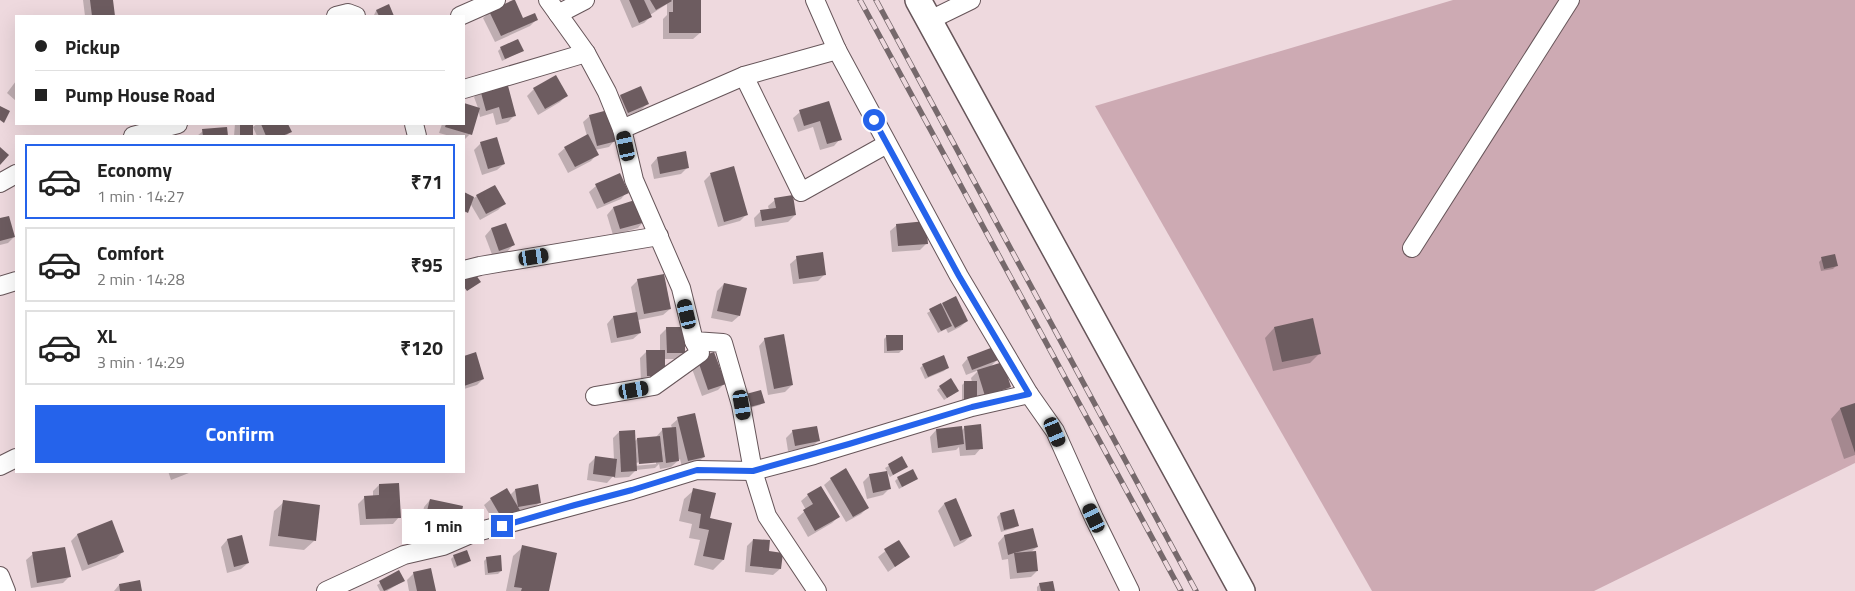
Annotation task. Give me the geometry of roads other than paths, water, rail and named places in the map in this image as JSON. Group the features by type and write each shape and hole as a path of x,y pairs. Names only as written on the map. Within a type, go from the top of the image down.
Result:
{"main road":[{"path":"924,10 1242,591"}],"street":[{"path":"462,15 496,0"},
{"path":"585,0 553,7 586,53 607,92 622,129 634,180 681,288 694,341 700,353 654,386 596,396"},
{"path":"815,0 837,50 959,276 1029,394 1055,432 1130,591"},
{"path":"924,10 972,0"},
{"path":"1412,248 1570,0"},
{"path":"340,15 348,13 353,15"},
{"path":"622,129 744,76 837,50"},
{"path":"465,89 586,53"},
{"path":"744,76 801,192 887,144"},
{"path":"137,135 174,125"},
{"path":"0,183 15,175"},
{"path":"465,270 659,236"},
{"path":"0,286 15,281"},
{"path":"694,341 722,343 742,405 753,471 766,516 817,591"},
{"path":"326,591 404,555 443,546 473,533 632,490 697,470 753,471 972,407 1029,394"},
{"path":"0,466 15,458"},
{"path":"0,576 6,591"}],"railway":[{"path":"860,0 1181,591"},
{"path":"876,0 1196,591"}]}
